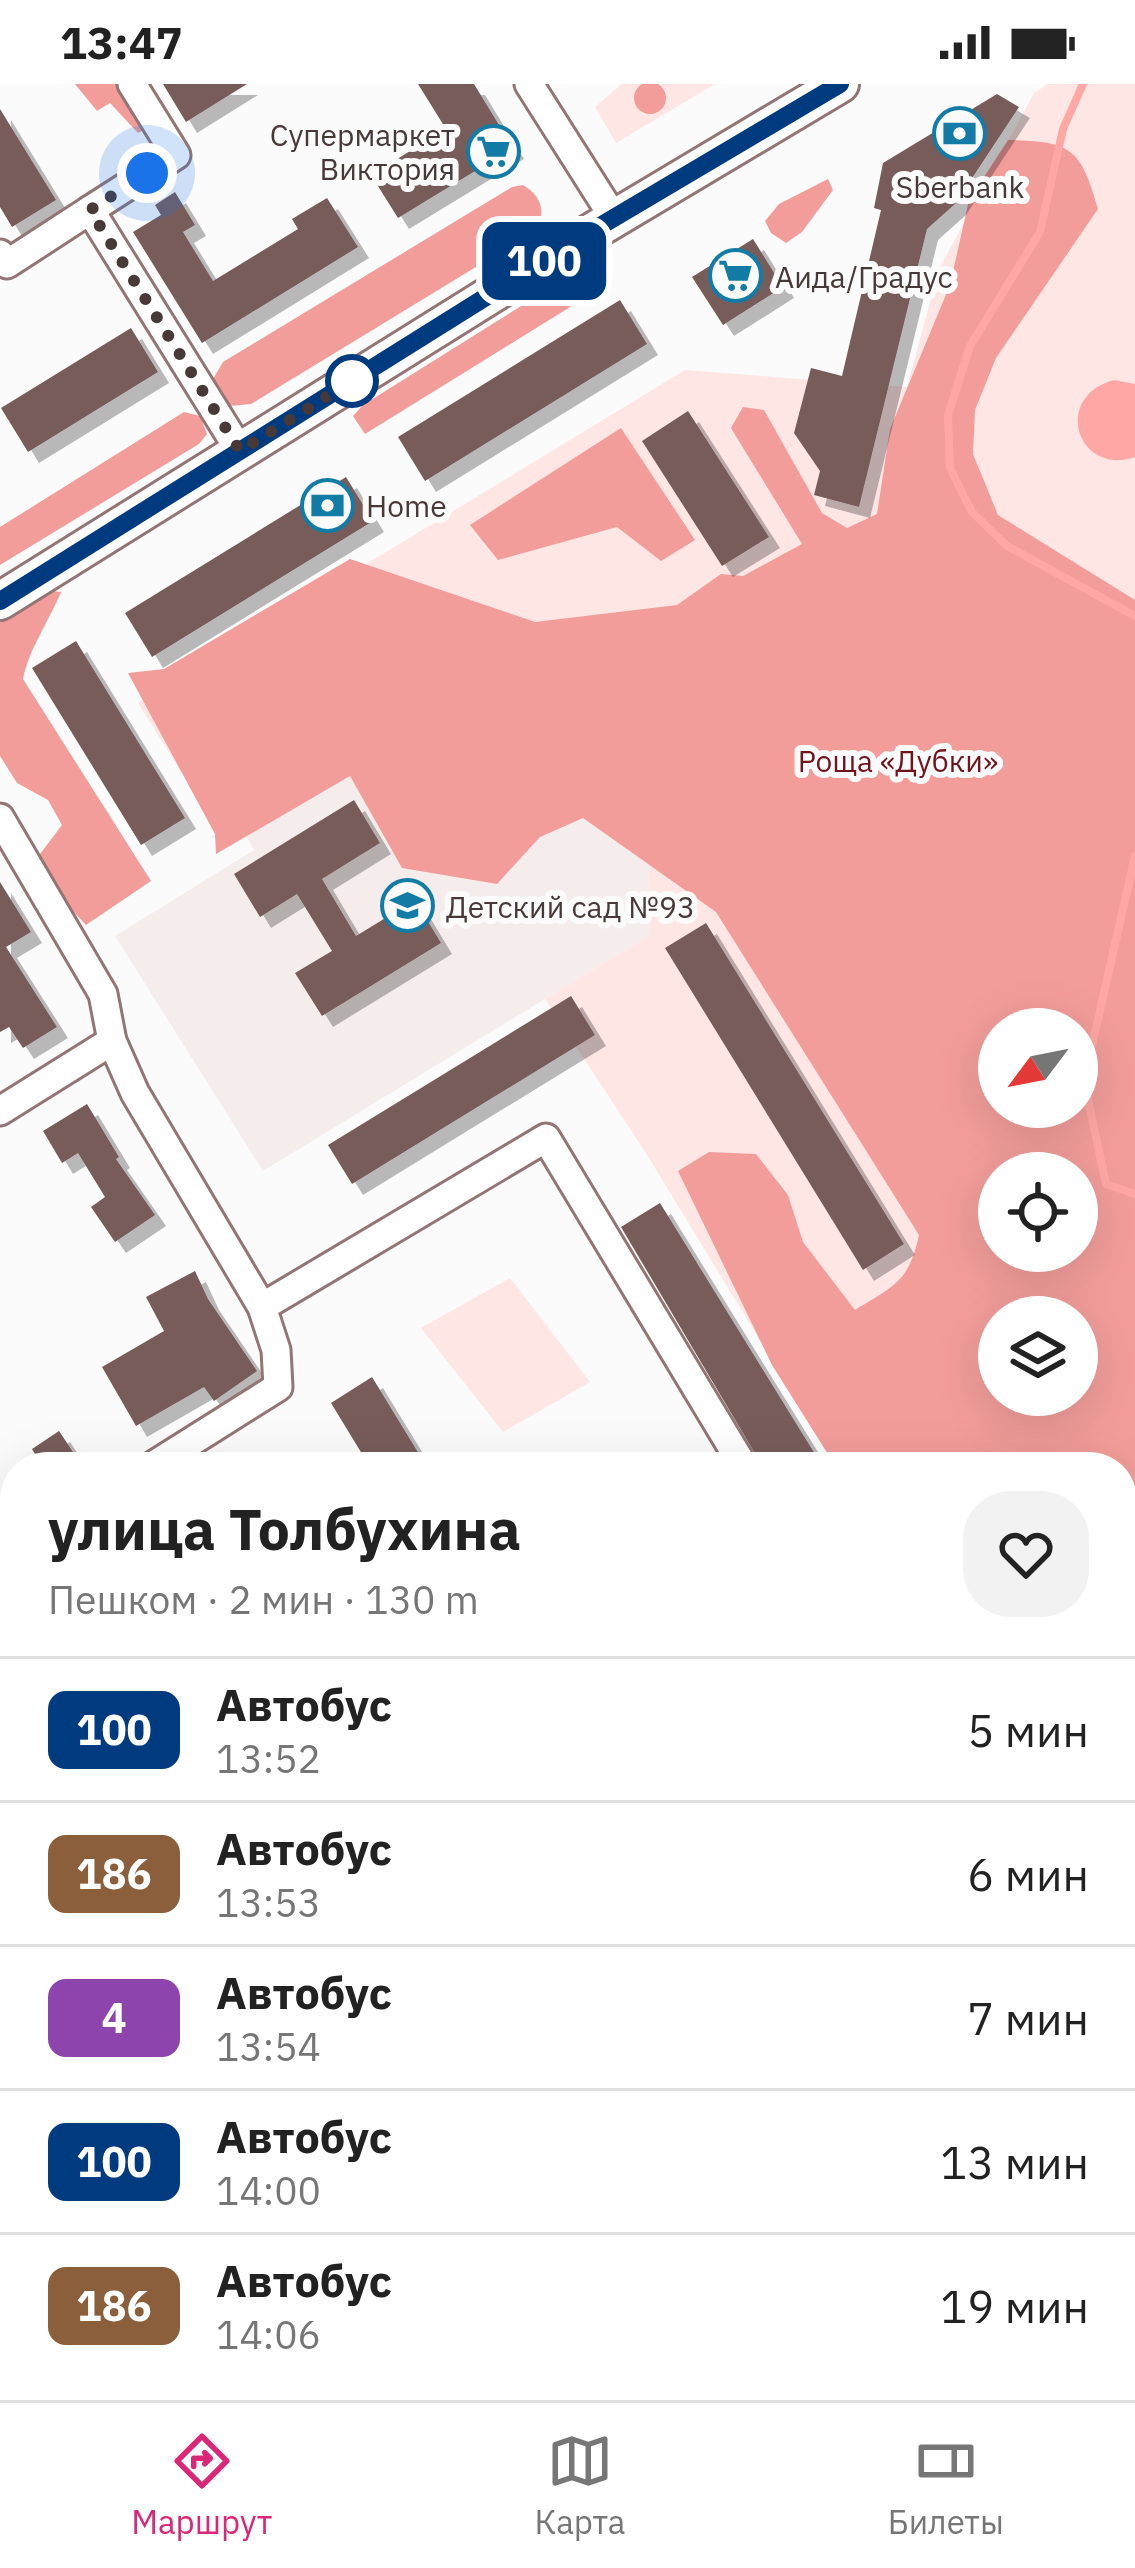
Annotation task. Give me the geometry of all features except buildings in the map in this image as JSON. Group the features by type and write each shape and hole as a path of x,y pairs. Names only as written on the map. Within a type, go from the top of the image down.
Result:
{"main road":[{"path":"0,601 614,218 840,84"}],"street":[{"path":"0,254 7,264 176,154 132,84"},
{"path":"529,84 614,218"},
{"path":"90,210 240,451"},
{"path":"0,818 83,954 103,994 112,1041 135,1093 262,1307 276,1350 278,1387 175,1452"},
{"path":"0,1111 112,1041"},
{"path":"262,1307 546,1138 735,1452"}],"shaded area":[{"path":"1114,380 1135,384 1135,457 1115,460 1087,446 1078,417 1094,389"},
{"name":"Детский сад №93","path":"571,617 645,729 650,935 263,1171 115,936 254,850 234,816"}],"green space":[{"path":"650,82 661,87 666,98 661,109 650,114 639,109 634,98 639,87"},
{"path":"75,84 146,84 163,119 138,133 110,103 97,111"},
{"path":"622,84 715,84 616,143 595,107"},
{"name":"Роща «Дубки»","path":"1048,84 1135,84 1135,1452 828,1452 649,1158 545,999 650,935 645,730 571,618 215,826 138,703 685,370 907,387 939,269 1034,93"},
{"name":"Роща «Дубки»","path":"1008,140 1046,143 1070,152 1086,173 1098,209 996,358 975,410 973,454 998,515 1135,600 1135,1452 827,1452 772,1365 678,1171 709,1152 756,1154 788,1195 803,1242 855,1310 905,1273 919,1235 716,912 583,818 540,837 497,884 402,868 350,776 216,854 215,834 128,673 164,669 350,559 535,622 677,605 721,574 743,576 802,544 731,428 743,407 764,410 822,513 847,528 877,514 890,429 950,285 969,200"},
{"path":"828,179 833,190 802,232 786,243 771,233 765,221 779,204"},
{"path":"523,185 541,206 535,231 251,404 230,406 213,379 223,362 512,187"},
{"path":"590,263 601,266 609,279 604,286 365,434 353,416 363,405"},
{"path":"184,412 200,416 207,434 199,444 0,565 0,527"},
{"path":"621,428 695,540 661,561 617,527 498,560 470,525"},
{"path":"43,590 61,592 23,679 151,881 86,925 37,858 62,825 48,800 17,783 0,756 0,618"},
{"path":"510,1278 590,1382 503,1432 421,1328"}],"waterway":[{"path":"1083,84 1063,129 1040,232 970,346 948,415 950,468 972,512 1007,546 1135,616"},
{"path":"1135,856 1084,1081 1106,1184 1135,1194"}],"bus line":[{"name":"100","path":"0,601 580,238 840,84"}],"place":[{"name":"Sberbank","path":"960,134"},
{"name":"Супермаркет Виктория","path":"494,151"},
{"name":"Аида/Градус","path":"736,276"},
{"name":"Home","path":"327,505"},
{"name":"Детский сад №93","path":"407,906"}],"route":[{"path":"147,173 90,210 240,451 352,381"}]}
